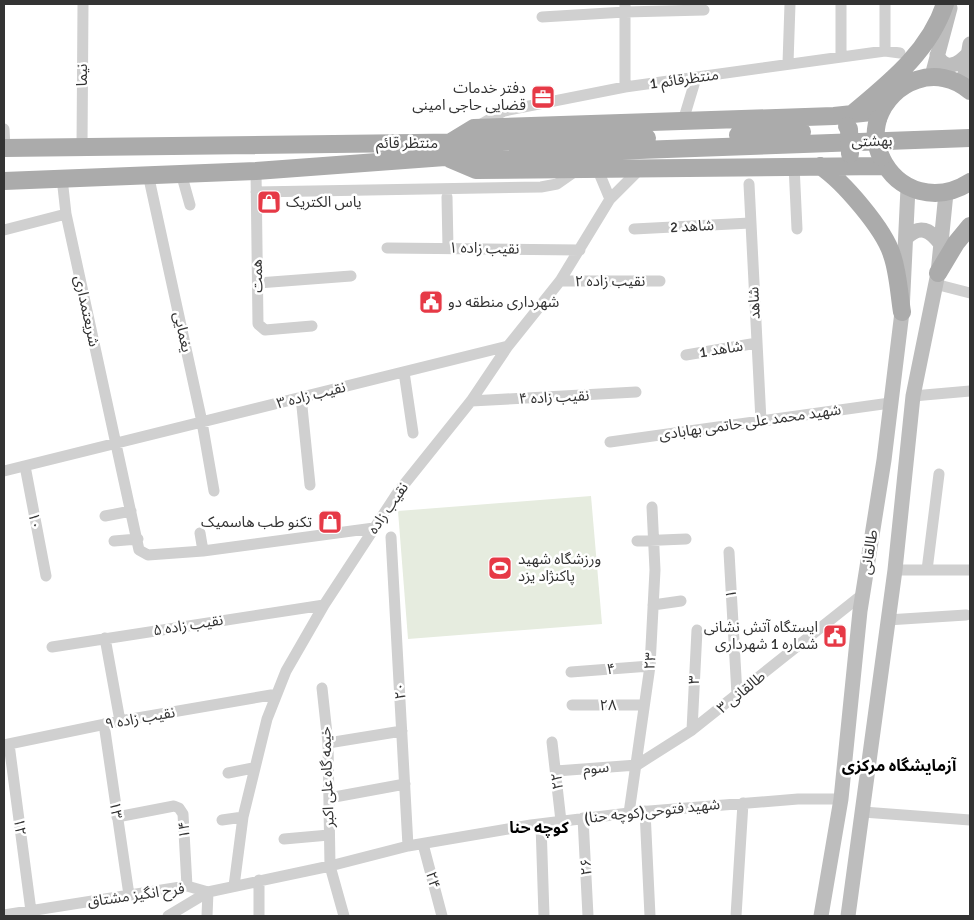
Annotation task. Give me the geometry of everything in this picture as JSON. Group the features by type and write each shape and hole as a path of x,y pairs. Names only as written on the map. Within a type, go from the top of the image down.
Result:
{"main road":[{"path":"844,119 901,72 924,44 945,4"},
{"path":"932,76 951,4"},
{"path":"938,55 943,63 948,66 959,64 969,49"},
{"path":"969,49 967,88 948,78 932,76 916,79 901,86 889,97 879,115 875,132 876,145 883,162 895,178 908,188 926,193 946,193 970,182"},
{"path":"879,115 844,119 683,121 474,128 448,150 476,170 827,166 883,162"},
{"path":"827,166 844,162 850,154 849,129 844,119"},
{"name":"بهشتی","path":"810,132 970,128"},
{"name":"منتظر قائم","path":"4,181 256,171 448,150 810,132"},
{"name":"بهشتی","path":"775,145 970,138"},
{"name":"منتظر قائم","path":"4,148 82,146 448,150 775,145"},
{"path":"827,166 878,227 892,255 902,312"},
{"name":"طالقانی","path":"821,916 841,800 863,594 902,312 908,188"},
{"name":"طالقانی","path":"848,916 895,570 913,396 937,278 946,193"},
{"path":"937,278 956,243 970,226"},
{"path":"906,238 912,231 921,229 932,232 940,243"}],"street":[{"name":"نیما","path":"82,146 83,4"},
{"path":"788,63 790,4"},
{"path":"840,4 841,57"},
{"path":"884,51 885,4"},
{"path":"542,18 625,8 704,10"},
{"path":"624,87 625,8"},
{"name":"منتظرقائم 1","path":"474,128 504,110 624,87 884,51 900,53"},
{"path":"683,121 696,78"},
{"path":"4,129 4,148"},
{"path":"794,165 798,230"},
{"path":"597,168 610,199"},
{"name":"نقیب زاده","path":"234,886 243,817 253,768 267,719 286,671 324,605 398,492 471,401 508,346 560,281 610,199 641,168"},
{"path":"256,192 541,187 557,184 579,169"},
{"name":"همت","path":"256,171 258,324 260,328 265,330 312,326"},
{"path":"181,173 190,205"},
{"name":"یغمایی","path":"148,174 202,422 214,492"},
{"name":"شریعتمداری","path":"62,178 66,214 115,443 138,540"},
{"name":"شاهد","path":"749,184 761,421"},
{"path":"447,197 448,248"},
{"path":"4,230 66,214"},
{"name":"شاهد 2","path":"634,229 750,223"},
{"name":"نقیب زاده ۱","path":"387,248 580,250"},
{"path":"258,283 351,276"},
{"path":"937,278 970,293"},
{"name":"نقیب زاده ۲","path":"560,281 660,281"},
{"name":"شاهد 1","path":"686,355 757,343"},
{"name":"نقیب زاده ۳","path":"4,471 508,346"},
{"path":"404,372 414,433"},
{"path":"913,396 970,391"},
{"name":"نقیب زاده ۴","path":"471,401 636,392"},
{"path":"301,397 310,485"},
{"name":"شهید محمد علی حاتمی بهابادی","path":"610,442 890,403"},
{"name":"۱۰","path":"25,466 46,576"},
{"path":"927,570 939,474"},
{"name":"۲۳","path":"629,813 650,666 653,605 652,507"},
{"path":"105,516 131,511"},
{"path":"114,540 138,540 139,550 143,555 203,551 374,528"},
{"path":"200,533 203,551"},
{"name":"۲۰","path":"391,537 408,846"},
{"path":"637,541 686,538"},
{"name":"۱","path":"729,552 737,695"},
{"path":"895,570 970,570"},
{"name":"طالقانی ۳","path":"637,765 692,730 863,594"},
{"path":"653,605 682,602"},
{"name":"نقیب زاده ۵","path":"52,647 324,605"},
{"path":"888,620 966,615"},
{"name":"۳","path":"692,730 697,630"},
{"path":"105,638 120,720"},
{"name":"۴","path":"571,672 650,666"},
{"name":"خیمه گاه علی اکبر","path":"322,688 328,743 330,866"},
{"name":"نقیب زاده ۹","path":"6,745 120,720 277,694"},
{"name":"۲۸","path":"572,705 644,705"},
{"name":"۱۳","path":"104,724 129,896"},
{"path":"328,743 402,731"},
{"name":"۲۲","path":"552,742 562,821"},
{"name":"۱۲","path":"6,745 31,911"},
{"name":"سوم","path":"556,772 637,765"},
{"path":"228,773 253,768"},
{"path":"328,798 405,784"},
{"name":"(کوچه حنا)شهید فتوحی","path":"208,892 330,866 408,846 541,824 645,811 743,803 841,800"},
{"path":"736,916 743,803"},
{"name":"۱۴","path":"117,817 174,806 179,808 183,814 187,886"},
{"path":"645,811 650,916"},
{"path":"863,812 970,820"},
{"path":"222,820 243,817"},
{"name":"۲۶","path":"583,818 588,916"},
{"path":"541,824 544,916"},
{"path":"284,839 329,835"},
{"name":"۲۴","path":"423,844 442,916"},
{"path":"330,866 344,916"},
{"path":"258,916 259,880"},
{"name":"فرح انگیز مشتاق","path":"4,915 187,886 208,892"},
{"path":"168,916 208,892"},
{"path":"207,916 208,892"}],"shaded area":[{"name":"ورزشگاه شهید پاکنژاد یزد","path":"591,496 602,624 408,639 398,511"}],"place":[{"name":"دفتر خدمات قضایی حاجی امینی","path":"543,97"},
{"name":"یاس الکتریک","path":"269,202"},
{"name":"شهرداری منطقه دو","path":"431,302"},
{"name":"تکنو طب هاسمیک","path":"330,522"},
{"name":"ورزشگاه شهید پاکنژاد یزد","path":"500,568"},
{"name":"ایستگاه آتش نشانی شماره 1 شهرداری","path":"835,636"}],"district":[{"name":"آزمایشگاه مرکزی","path":"899,765"},
{"name":"کوچه حنا","path":"539,827"}]}
